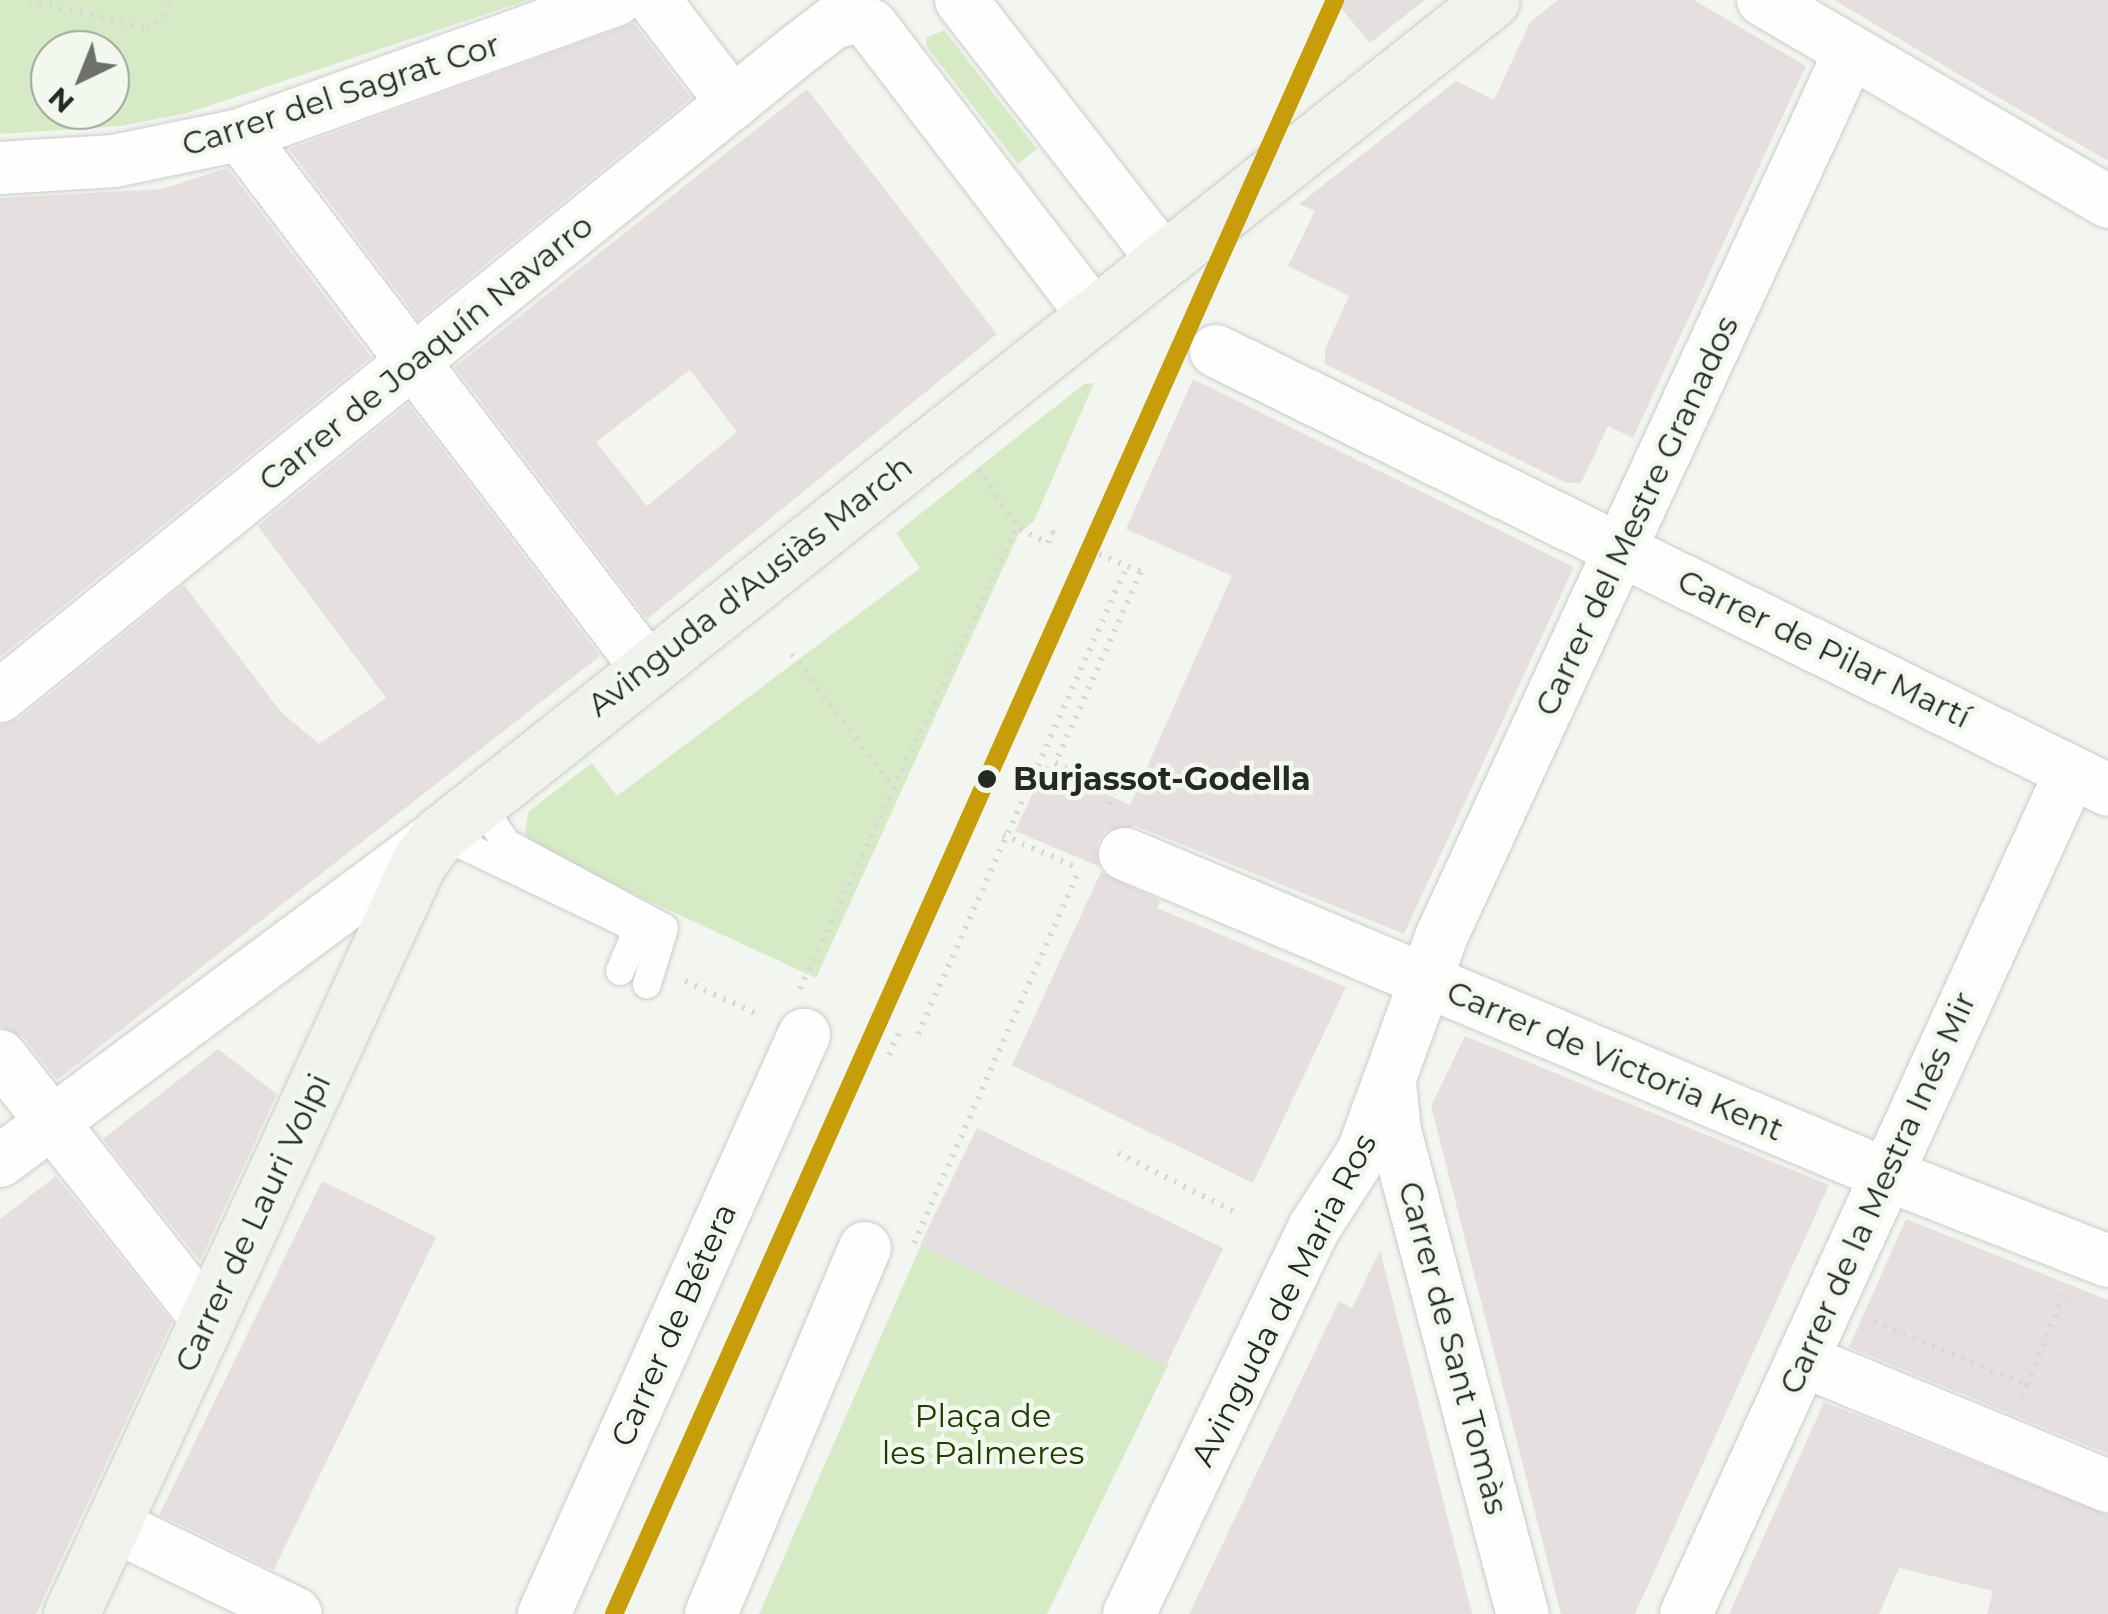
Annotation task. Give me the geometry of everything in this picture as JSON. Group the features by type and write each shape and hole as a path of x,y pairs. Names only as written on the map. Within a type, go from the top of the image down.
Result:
{"street":[{"name":"Carrer del Sagrat Cor","path":"0,168 114,160 240,135 616,0"},
{"path":"654,0 733,103"},
{"name":"Carrer de Joaquín Navarro","path":"0,696 833,23 855,14 910,25 943,0"},
{"path":"961,0 1162,258"},
{"name":"Avinguda d'Ausiàs March","path":"0,1161 440,834 1492,0"},
{"path":"1764,0 2108,202"},
{"path":"855,14 1094,314"},
{"name":"Carrer del Mestre Granados","path":"1428,982 1442,934 1623,550 1850,52"},
{"path":"240,135 647,668"},
{"name":"Carrer de Pilar Martí","path":"1216,351 2089,781"},
{"name":"Carrer de la Mestra Inés Mir","path":"1686,1614 1885,1174 2089,781"},
{"name":"Carrer de Lauri Volpi","path":"71,1614 419,862 440,834"},
{"name":"Carrer de Victoria Kent","path":"1099,848 1885,1174 2089,1270"},
{"name":"Avinguda de Maria Ros","path":"1129,1614 1314,1228 1362,1152 1428,982"},
{"name":"Carrer de Bétera","path":"544,1614 801,1014"},
{"path":"0,1056 208,1320"},
{"name":"Carrer de Sant Tomàs","path":"1390,1081 1395,1131 1523,1614"},
{"path":"1334,1198 1380,1189 1421,1220"},
{"path":"710,1614 887,1252"},
{"path":"1802,1360 2108,1486"},
{"path":"113,1525 296,1614"}],"lane":[{"path":"505,782 490,818 506,844 664,928 647,984"},
{"path":"440,834 628,924 635,936 620,972"}],"path":[{"path":"28,0 146,28 165,16 172,0"},
{"path":"972,462 1017,525 1048,543 1052,532 1059,535"},
{"path":"801,1014 894,788 1017,525"},
{"path":"887,1252 1099,848 1114,792 1055,763 1140,572 1099,554"},
{"path":"918,1034 1003,835 1127,566"},
{"path":"792,654 894,788"},
{"path":"1003,835 1099,848"},
{"path":"889,1055 899,1033"},
{"path":"1118,1153 1239,1214"},
{"path":"2027,1385 2089,1270"}],"green space":[{"path":"0,0 528,0 187,113 130,124 130,30 30,30 30,130 60,130 0,134"},
{"path":"944,30 1037,149 1018,164 927,47 926,38"},
{"path":"1094,383 1034,521 1019,533 816,978 533,847 525,832 529,811 592,763 617,796 920,568 896,533 1084,384"},
{"name":"Plaça de les Palmeres","path":"921,1245 1169,1363 1047,1614 759,1614"}],"building":[{"path":"1334,0 1425,0 1370,43"},
{"path":"1558,0 1694,0 1806,66 1633,438 1608,426 1581,483 1566,483 1325,364 1325,349 1349,296 1288,266 1315,211 1299,204 1456,81 1494,100 1530,22"},
{"path":"1834,0 2108,0 2108,161 1975,84"},
{"path":"634,23 691,98 418,319 289,149"},
{"path":"807,89 997,334 647,619 455,367","holes":["690,370 737,432 647,506 596,442"]},
{"path":"227,168 371,357 0,657 0,198 162,189"},
{"path":"1193,379 1574,567 1404,934 1136,826 1106,831 1097,843 1098,866 1015,831 1046,765 1130,805 1232,576 1126,529"},
{"path":"408,404 600,656 57,1080 23,1037 0,1027 0,725 19,719 184,585 281,712 319,744 386,698 258,526"},
{"path":"1101,872 1160,901 1157,908 1346,987 1253,1183 1012,1065"},
{"path":"1465,1036 1829,1185 1635,1614 1561,1614 1431,1106"},
{"path":"218,1049 277,1094 200,1261 103,1139"},
{"path":"977,1128 1223,1248 1166,1365 920,1245"},
{"path":"56,1176 172,1322 36,1614 0,1614 0,1219"},
{"path":"322,1181 436,1237 274,1570 159,1514"},
{"path":"1906,1219 2108,1300 2108,1454 1849,1347"},
{"path":"1380,1250 1472,1614 1189,1614 1339,1301 1352,1308"},
{"path":"1824,1402 2108,1515 2108,1614 1987,1614 1993,1591 1899,1568 1879,1614 1729,1614"}],"transit line":[{"path":"614,1614 1335,0"}],"place":[{"name":"Burjassot-Godella","path":"987,779"}]}
